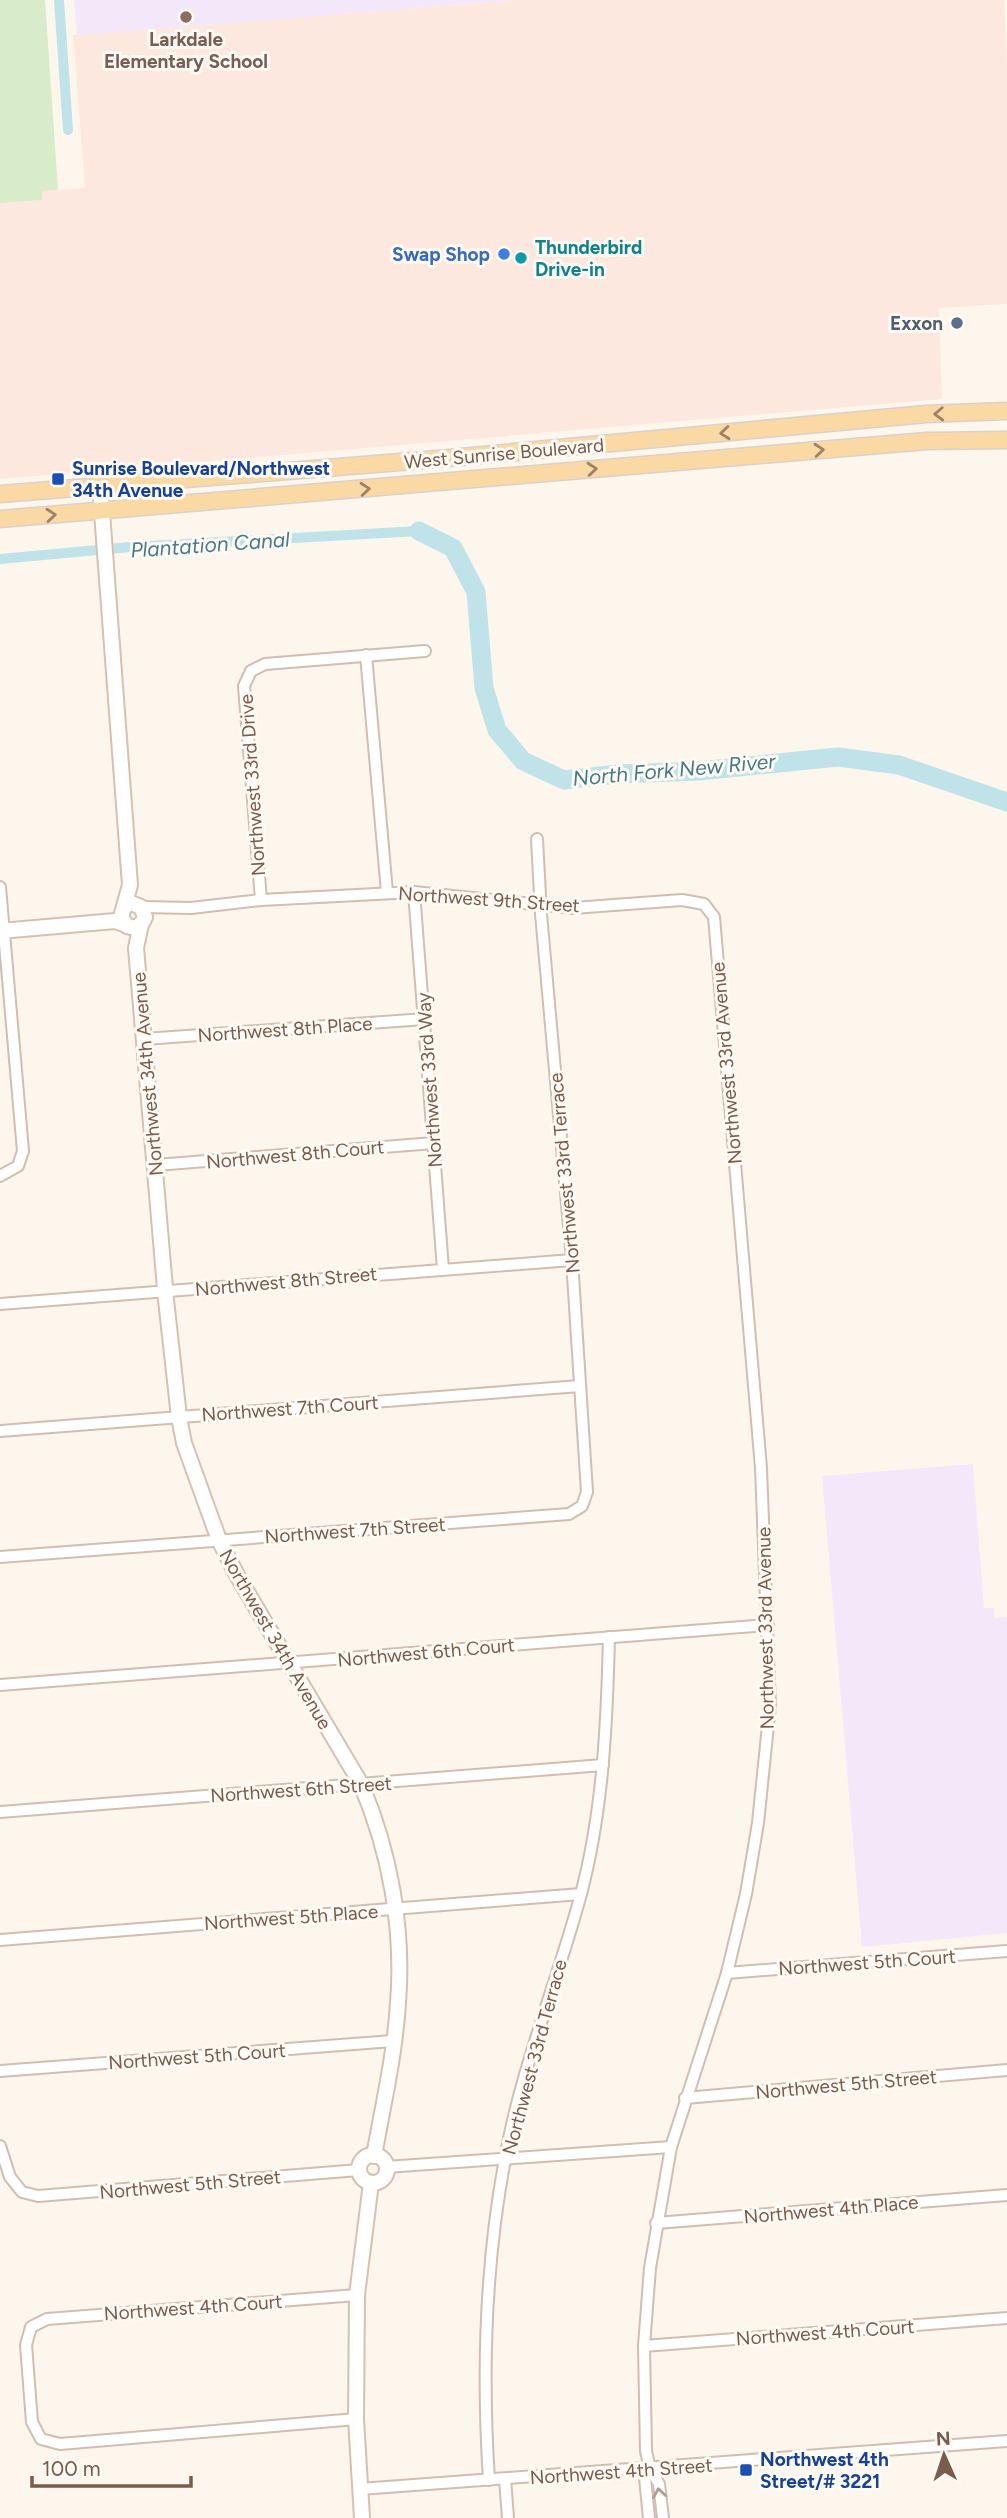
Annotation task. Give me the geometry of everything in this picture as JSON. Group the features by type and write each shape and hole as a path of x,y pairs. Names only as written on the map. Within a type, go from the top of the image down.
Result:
{"main road":[{"name":"West Sunrise Boulevard","path":"0,494 450,458 926,414 1007,411"},
{"name":"West Sunrise Boulevard","path":"0,519 927,441 1007,440"}],"street":[{"path":"100,486 133,915"},
{"path":"387,892 366,655 425,650"},
{"name":"Northwest 33rd Drive","path":"261,900 244,686 251,671 265,664 366,655"},
{"name":"Northwest 33rd Terrace","path":"537,839 572,1260 587,1492 582,1506"},
{"path":"0,887 23,1151 18,1166 0,1176"},
{"name":"Northwest 9th Street","path":"2,931 115,921 133,915 160,914 261,900 387,892 414,892 573,908 682,900 704,904"},
{"name":"Northwest 33rd Way","path":"414,892 443,1269"},
{"name":"Northwest 33rd Avenue","path":"663,2518 659,2484 650,2469 646,2451 644,2346 650,2268 671,2147 727,1973 746,1894 758,1823 770,1706 761,1468 714,917 704,904"},
{"name":"Northwest 34th Avenue","path":"133,915 165,1291 184,1443 219,1540 288,1664 362,1784 384,1847 396,1909 399,1976 393,2041 374,2155"},
{"name":"Northwest 8th Place","path":"144,1039 425,1019"},
{"name":"Northwest 8th Court","path":"156,1165 434,1143"},
{"name":"Northwest 8th Street","path":"0,1304 572,1260"},
{"name":"Northwest 7th Court","path":"0,1431 580,1386"},
{"name":"Northwest 7th Street","path":"0,1557 569,1514 582,1506"},
{"name":"Northwest 6th Court","path":"0,1685 768,1625"},
{"name":"Northwest 33rd Terrace","path":"489,2480 484,2358 494,2230 505,2158 519,2095 581,1894 595,1829 608,1702 609,1637"},
{"name":"Northwest 6th Street","path":"0,1812 603,1765"},
{"name":"Northwest 5th Place","path":"0,1940 581,1894"},
{"name":"Northwest 5th Court","path":"727,1973 1007,1951"},
{"name":"Northwest 5th Court","path":"0,2071 393,2041"},
{"name":"Northwest 5th Street","path":"685,2098 1007,2070"},
{"name":"Northwest 5th Street","path":"0,2146 10,2177 22,2192 38,2196 359,2170"},
{"path":"386,2167 671,2147"},
{"path":"374,2155 383,2160 386,2173 381,2180 370,2183 361,2176 359,2170 362,2160 374,2155"},
{"path":"362,2518 355,2419 356,2295 370,2183"},
{"name":"Northwest 4th Place","path":"656,2223 1007,2195"},
{"name":"Northwest 4th Court","path":"355,2419 60,2444 41,2439 32,2422 26,2346 31,2327 47,2319 356,2295"},
{"name":"Northwest 4th Court","path":"644,2346 1007,2318"},
{"name":"Northwest 4th Street","path":"360,2489 1007,2441"},
{"name":"Northwest 33rd Avenue","path":"649,2518 645,2478 650,2469"},
{"path":"505,2479 508,2518"}],"shaded area":[{"name":"Larkdale Elementary School","path":"74,0 517,0 77,35"},
{"name":"Swap Shop","path":"519,0 1004,0 1007,65 1007,304 939,308 942,399 0,479 0,203 42,200 42,191 85,188 73,35"},
{"path":"973,1464 984,1608 994,1608 994,1618 1007,1617 1007,1933 862,1947 822,1476"}],"green space":[{"path":"0,0 45,0 58,190 42,191 42,200 0,203"}],"waterway":[{"path":"59,0 68,130"},
{"name":"Plantation Canal","path":"0,559 130,547 419,531"},
{"name":"North Fork New River","path":"419,531 453,548 476,592 484,688 497,730 523,761 564,780 618,774 699,771 838,757 899,765 1007,802"}],"place":[{"name":"Larkdale Elementary School","path":"186,17"},
{"name":"Swap Shop","path":"504,254"},
{"name":"Thunderbird Drive-in","path":"521,258"},
{"name":"Exxon","path":"957,323"},
{"name":"Sunrise Boulevard/Northwest 34th Avenue","path":"58,479"},
{"name":"Northwest 4th Street/# 3221","path":"746,2470"}]}
